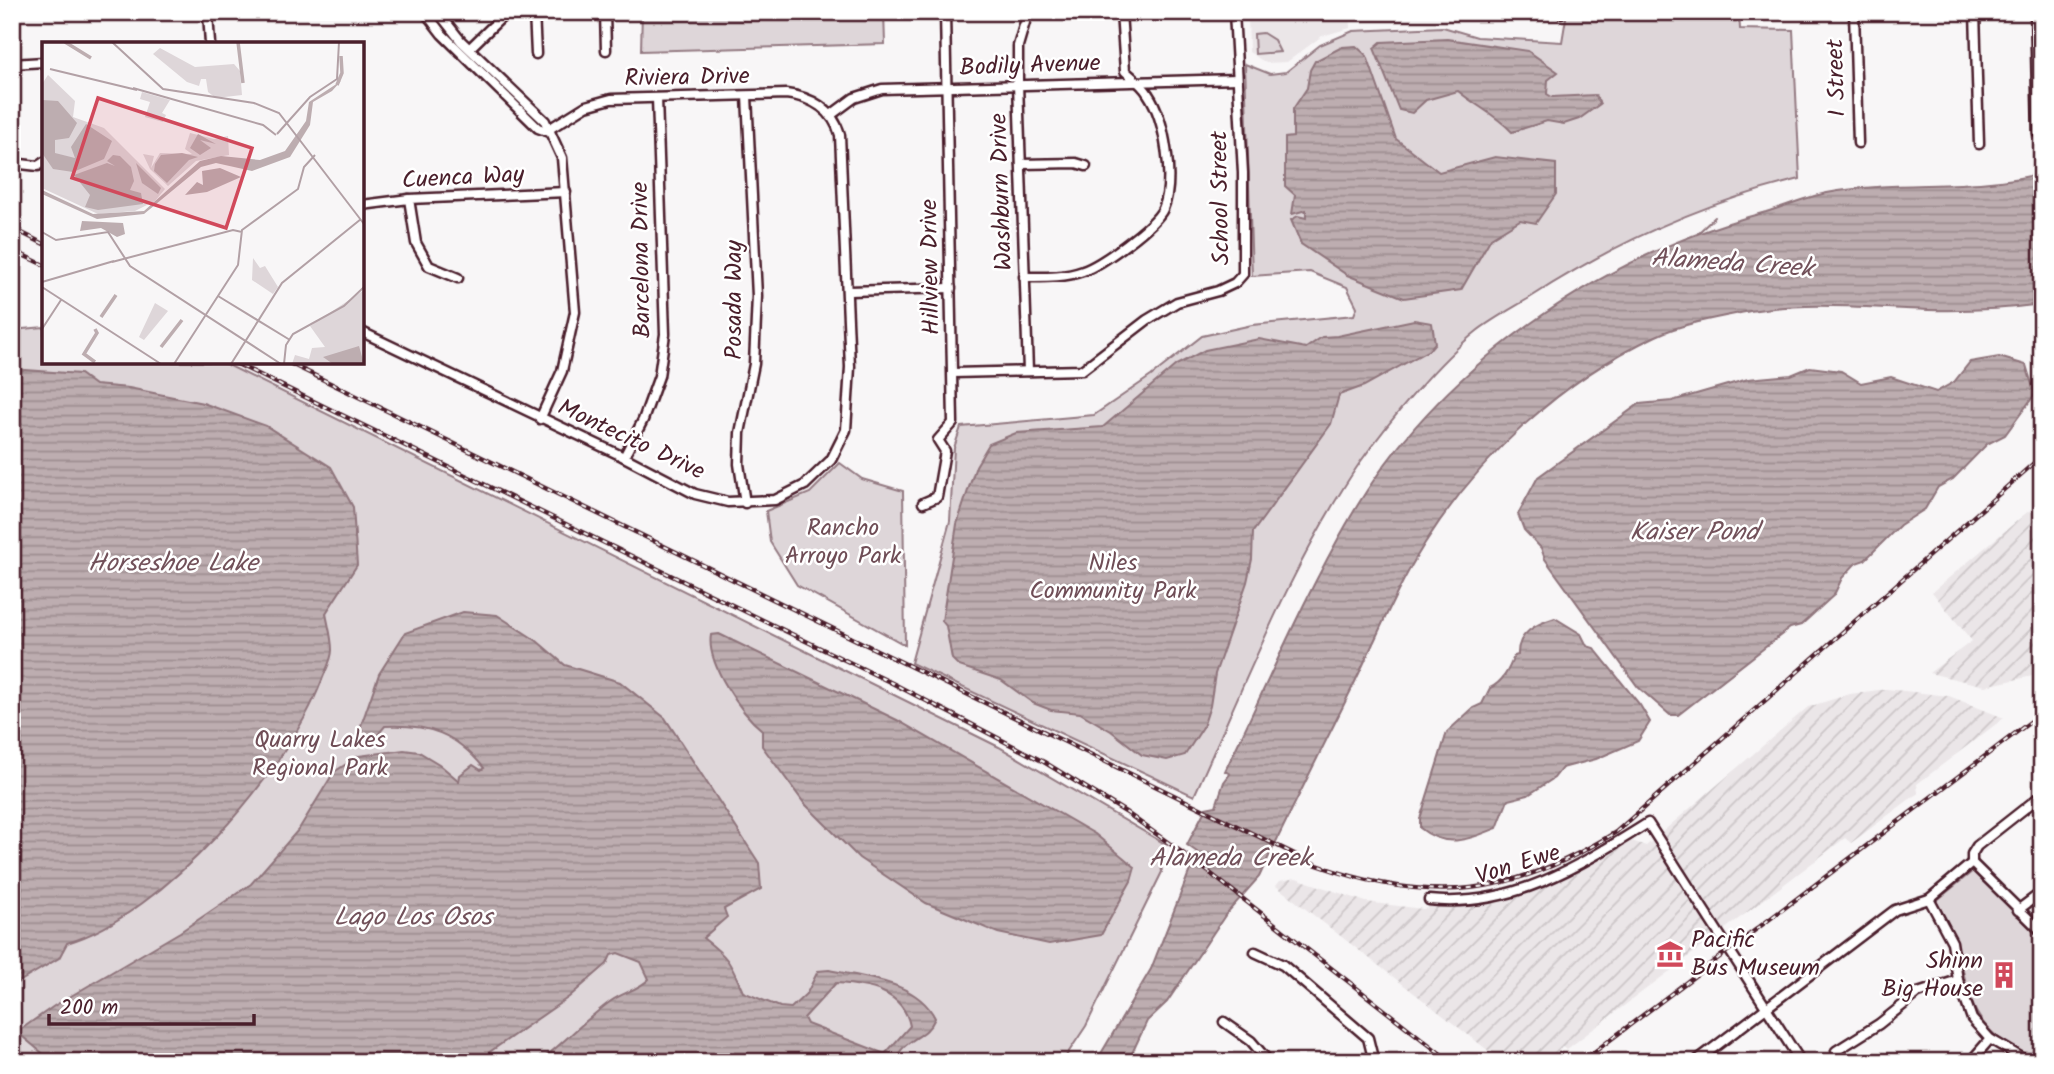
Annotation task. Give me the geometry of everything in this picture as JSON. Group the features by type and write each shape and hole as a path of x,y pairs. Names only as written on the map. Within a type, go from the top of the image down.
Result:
{"street":[{"path":"208,12 210,42"},
{"path":"425,12 538,128 547,131"},
{"path":"438,12 470,48 545,121 547,131 562,158 575,312 562,371 540,419"},
{"path":"470,48 497,15 507,12"},
{"path":"534,12 536,54"},
{"path":"605,12 606,50"},
{"name":"Hillview Drive","path":"923,503 937,497 945,451 938,440 953,423 944,12"},
{"name":"Washburn Drive","path":"1028,12 1018,46 1028,371"},
{"path":"1024,277 1057,276 1084,271 1141,232 1163,209 1167,192 1167,149 1148,93 1125,71 1121,12"},
{"name":"School Street","path":"953,373 1082,370 1147,320 1177,302 1218,291 1235,283 1243,274 1242,173 1234,12"},
{"name":"I Street","path":"1854,12 1858,143"},
{"path":"1975,12 1979,144"},
{"path":"2035,12 2038,133"},
{"path":"12,64 42,62"},
{"name":"Bodily Avenue","path":"831,115 854,98 882,89 1237,79"},
{"name":"Posada Way","path":"745,503 739,464 740,433 754,364 757,296 747,96"},
{"name":"Riviera Drive","path":"547,131 586,106 611,99 802,96 831,115"},
{"name":"Barcelona Drive","path":"624,457 643,420 659,376 665,334 666,288 657,98"},
{"name":"Montecito Drive","path":"364,333 624,457 695,494 745,503 775,499 805,485 831,460 846,430 850,367 849,291 841,135 831,115"},
{"path":"12,163 42,167"},
{"path":"1021,164 1076,163 1086,166"},
{"name":"Cuenca Way","path":"364,205 408,199 566,191"},
{"path":"408,199 416,243 429,266 458,278"},
{"path":"849,291 951,288"},
{"path":"2038,798 1977,846 1972,854 1972,863 2042,933"},
{"name":"Von Ewe","path":"1429,900 1476,899 1542,883 1580,866 1648,823 1767,1010"},
{"path":"1695,1062 1895,911 1928,900 1972,863"},
{"path":"2018,910 2042,892"},
{"path":"1928,900 1952,942 1958,980 1972,1019 1990,1039 2029,1062"},
{"path":"1255,953 1283,965 1368,1038 1374,1062"},
{"path":"1836,1051 1880,1024 1919,993 1958,980"},
{"path":"1767,1010 1801,1062"},
{"path":"1224,1022 1251,1041 1269,1062"},
{"path":"1970,1062 1990,1039"}],"shaded area":[{"path":"1248,12 1349,12 1350,28 1322,36 1287,62 1266,63 1249,52"},
{"path":"2042,500 2042,674 1985,686 1929,673 1972,641 1932,592"},
{"path":"1886,689 1949,696 2004,718 1917,784 1918,793 1851,843 1845,838 1567,1049 1562,1046 1550,1062 1503,1062 1276,886 1280,881 1296,878 1366,902 1423,909 1428,908 1430,903 1510,896 1531,890 1570,875 1629,840 1646,846 1808,707 1850,694"}],"green space":[{"path":"642,12 884,12 885,44 641,51"},
{"name":"Niles Community Park","path":"1567,12 1739,12 1740,29 1793,30 1800,179 1694,212 1628,242 1563,277 1490,322 1447,358 1386,428 1336,499 1291,581 1194,796 911,663 950,521 954,448 961,427 1094,415 1151,376 1202,336 1252,325 1354,315 1357,307 1347,287 1310,272 1252,276 1245,64 1270,74 1286,72 1320,45 1353,31 1443,27 1477,37 1562,42"},
{"path":"1263,33 1274,40 1280,52 1255,54 1254,34"},
{"name":"Quarry Lakes Regional Park","path":"42,327 42,364 226,364 999,747 1165,844 1160,857 1162,872 1086,1026 1062,1062 12,1062 12,330"},
{"name":"Rancho Arroyo Park","path":"840,463 862,479 903,491 905,645 797,585 770,542 766,511 810,493"},
{"path":"1973,871 2042,938 2042,1062 2032,1060 2002,1041 1982,1022 1971,1000 1956,942 1936,901"}],"water":[{"path":"1447,39 1528,51 1558,72 1548,80 1547,94 1552,97 1595,95 1600,104 1579,119 1564,124 1547,121 1512,132 1458,91 1426,100 1412,113 1399,110 1374,48 1381,42"},
{"path":"1356,46 1367,56 1396,139 1439,172 1495,157 1556,164 1556,194 1536,223 1520,220 1491,238 1461,290 1404,298 1347,275 1301,244 1291,220 1298,216 1306,218 1306,210 1292,214 1295,195 1285,186 1285,138 1293,137 1293,109 1307,88 1310,70 1315,61 1342,47"},
{"name":"Alameda Creek","path":"2042,173 2042,304 1957,310 1795,306 1750,311 1702,321 1667,331 1621,354 1556,398 1526,423 1471,480 1415,560 1259,877 1226,914 1167,1002 1147,1021 1128,1062 1096,1062 1151,969 1197,852 1187,845 1206,808 1216,806 1224,782 1230,774 1225,771 1335,545 1386,464 1428,413 1476,367 1528,325 1584,289 1643,257 1704,232 1827,193 1881,187 1989,182"},
{"path":"1414,320 1432,323 1435,343 1429,350 1364,386 1339,395 1331,424 1253,532 1252,559 1247,582 1215,674 1210,706 1203,727 1185,755 1167,760 1142,755 1111,731 1080,713 1051,710 1033,703 1001,680 959,666 952,659 946,626 942,621 957,524 976,466 989,444 1016,433 1103,427 1176,365 1205,350 1259,339 1306,348 1322,337"},
{"name":"Kaiser Pond","path":"1999,357 2026,365 2035,394 2005,435 1987,444 1953,479 1938,487 1925,509 1900,525 1865,560 1856,563 1842,578 1834,595 1801,625 1790,628 1678,715 1670,715 1638,687 1545,559 1541,548 1524,530 1518,514 1538,477 1639,404 1672,401 1748,379 1791,375 1810,367 1841,371 1861,383 1891,377 1936,392 1954,382 1970,362"},
{"name":"Horseshoe Lake","path":"12,369 80,374 95,385 129,388 203,403 266,426 331,467 353,507 357,565 326,613 332,650 322,680 305,716 281,756 251,796 217,836 180,872 142,903 104,928 67,943 59,958 12,986"},
{"name":"Lago Los Osos","path":"463,612 497,615 537,641 565,665 620,682 665,718 759,863 761,889 724,909 727,917 703,938 728,960 743,992 780,1007 791,1008 807,993 818,971 829,970 889,983 916,996 935,1018 931,1025 903,1048 895,1062 539,1062 611,1001 649,979 641,962 618,953 611,955 607,964 569,997 475,1062 53,1062 17,1032 54,1006 180,932 251,884 299,829 334,772 359,756 404,750 419,752 459,781 460,775 473,765 481,770 484,768 452,739 428,729 385,726 376,737 363,742 357,737 379,674 405,633","holes":["836,983 871,988 892,997 906,1014 910,1026 885,1054 807,1024 804,1018"]},
{"path":"1555,618 1581,634 1587,646 1594,648 1640,705 1650,722 1638,741 1596,759 1562,768 1554,778 1528,795 1508,800 1497,828 1457,840 1439,839 1430,835 1420,828 1420,819 1447,732 1473,708 1482,704 1490,688 1502,679 1514,656 1518,655 1524,635 1541,623"},
{"path":"719,634 897,720 1095,834 1135,867 1131,881 1101,935 1049,944 998,933 926,903 859,858 804,803 762,746 762,730 744,712 719,673 711,646 711,635"}],"waterway":[{"path":"1698,233 1715,217"}],"railway":[{"path":"12,228 42,243"},
{"path":"12,250 42,264"},
{"path":"237,364 892,683 1044,762 1127,813 1201,866 1451,1062"},
{"path":"291,364 1317,865 1398,886 1435,889 1471,888 1542,870 1616,832 2042,456"},
{"path":"1581,1062 2042,713"}],"place":[{"name":"Pacific Bus Museum","path":"1670,954"},
{"name":"Shinn Big House","path":"2004,975"}]}
